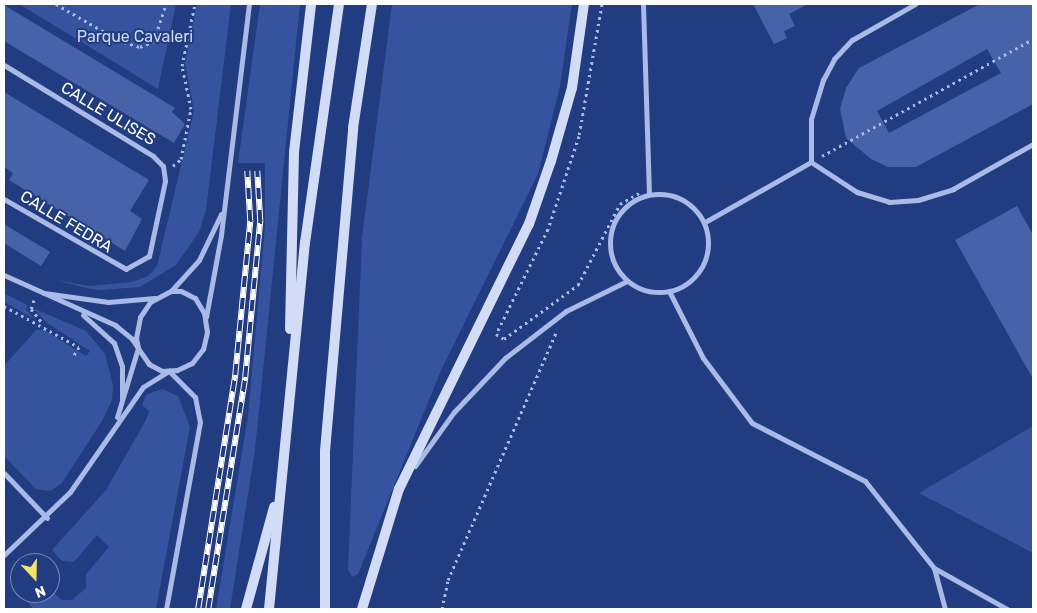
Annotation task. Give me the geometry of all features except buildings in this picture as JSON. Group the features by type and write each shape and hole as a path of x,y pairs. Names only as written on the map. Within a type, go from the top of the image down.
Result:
{"main road":[{"path":"291,374 290,237 294,152 311,4"},
{"path":"269,609 291,374 319,131 338,4"},
{"path":"325,609 325,451 353,128 372,4"},
{"path":"362,609 400,489 529,224 572,88 584,4"},
{"path":"246,609 282,479"}],"street":[{"path":"4,555 47,518 82,476 116,422 143,387 169,371 184,368 199,354 206,322 249,4"},
{"path":"643,4 649,191"},
{"path":"811,162 811,119 823,80 834,59 852,40 915,4"},
{"name":"CALLE ULISES","path":"4,65 153,156 164,171"},
{"path":"811,162 857,192 890,202 918,200 953,189 1033,144"},
{"path":"705,222 811,162"},
{"name":"CALLE FEDRA","path":"4,199 116,266 132,268 149,256 164,171"},
{"path":"649,191 682,198 705,222 708,251 704,265 684,286 670,291 655,292 627,281 611,254 612,231 622,210 649,191"},
{"path":"171,291 206,251 221,214"},
{"path":"4,275 36,292 115,325 138,348 154,368 169,371 194,396 200,422 166,609"},
{"path":"400,489 482,380 566,311 627,281"},
{"path":"36,292 88,301 155,298 171,291 181,291 195,298 206,322"},
{"path":"670,291 703,358 752,423 865,481 934,568 1007,609"},
{"path":"116,422 138,348 136,338 140,317 155,298"},
{"path":"76,310 114,343 122,366 122,404"},
{"path":"4,473 47,518"},
{"path":"934,568 945,609"}],"path":[{"path":"56,4 118,40 140,47 154,41 166,4"},
{"path":"164,171 181,159 191,109 182,66 195,4"},
{"path":"602,4 579,136 548,229 496,334 504,339 578,284 620,204 649,191"},
{"path":"811,162 1033,38"},
{"path":"36,292 31,309 43,325 79,347 72,357"},
{"path":"4,306 31,324 43,325"},
{"path":"442,609 448,580 566,311"}],"green space":[{"name":"Parque Cavaleri","path":"19,4 176,4 158,89 70,35"},
{"path":"197,4 231,4 206,210 199,232 176,265 140,287 100,290 56,280 90,286 132,282 148,276 157,266 194,111 185,63"},
{"path":"260,4 300,4 255,450 230,609 216,609 248,416 265,226 265,163 238,163"},
{"path":"392,4 572,4 560,86 538,174 442,368 358,574 352,577 348,570 362,238"},
{"path":"4,293 27,305 26,310 36,320 4,302"},
{"path":"33,308 86,331 105,354 113,385 112,400 102,421 62,483 51,491 36,489 4,456 4,366 36,330 44,330 86,356 90,351 46,322"},
{"path":"162,389 178,396 190,427 156,609 33,609 28,603 60,603 60,598 72,600 86,588 86,574 109,547 97,535 74,562 62,561 60,553 55,553 52,550 106,490 146,420 149,411 142,405 146,395"},
{"path":"1033,426 1033,553 919,493"}],"railway":[{"path":"198,609 235,375 250,221 247,171"},
{"path":"208,609 245,377 260,221 257,171"}]}
